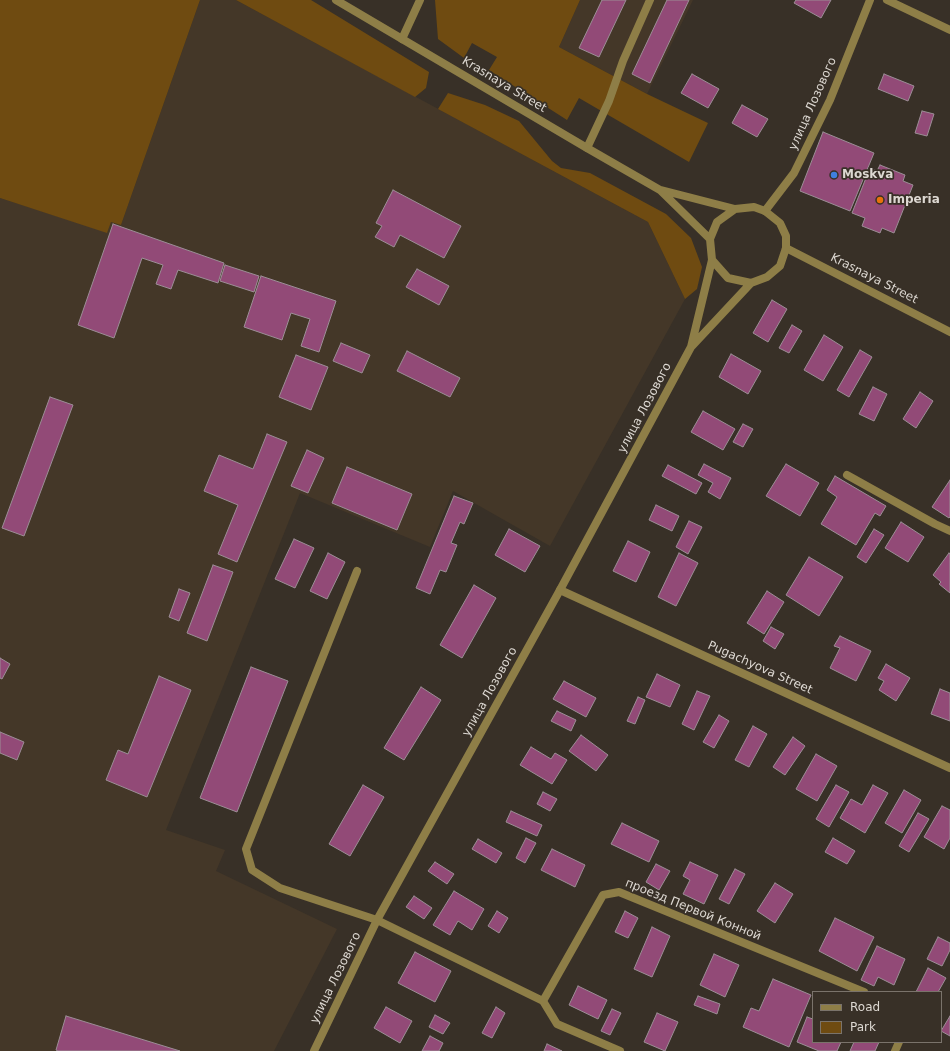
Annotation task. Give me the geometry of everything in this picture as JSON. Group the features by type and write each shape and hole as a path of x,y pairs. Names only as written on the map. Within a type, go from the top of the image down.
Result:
{"street":[{"path":"402,39 420,0"},
{"path":"587,148 609,101 623,61 650,0"},
{"name":"улица Лозового","path":"765,211 794,173 830,100 870,0"},
{"path":"887,0 950,30"},
{"name":"Krasnaya Street","path":"341,1 402,39 660,190 710,239"},
{"name":"Krasnaya Street","path":"660,190 735,209 754,207 765,211"},
{"path":"735,209 717,222 710,239 712,260 728,278 751,283 767,277 780,266 786,248 786,236 780,223 765,211"},
{"name":"Krasnaya Street","path":"786,248 950,332"},
{"name":"улица Лозового","path":"314,1051 377,920 560,590 691,347 712,260"},
{"name":"улица Лозового","path":"691,347 751,283"},
{"path":"847,475 950,531"},
{"path":"357,571 246,848 252,870 280,888 377,920 543,1001 557,1024 620,1051"},
{"name":"Pugachyova Street","path":"560,590 950,768"},
{"name":"проезд Первой Конной","path":"543,1001 603,895 619,892 862,991"}],"shaded area":[{"path":"200,0 236,0 648,222 685,299 550,546 453,491 430,547 300,493 166,830 225,850 216,871 337,929 274,1051 0,1051 0,198 107,232 111,222 121,225"},
{"path":"580,0 693,0 647,94 559,47"}],"green space":[{"path":"0,0 200,0 121,225 111,222 107,233 0,198"},
{"path":"236,0 311,0 429,72 426,88 415,97"},
{"path":"435,0 580,0 559,47 647,94 708,123 689,162 579,98 567,120 489,70 497,57 472,43 464,58 438,39"},
{"path":"448,93 485,105 519,121 552,161 561,168 590,173 666,214 691,238 702,267 697,289 685,299 648,222 438,109"}],"building":[{"path":"602,0 626,0 599,57 579,48"},
{"path":"667,0 689,0 650,83 632,74"},
{"path":"796,0 831,0 821,18 794,3"},
{"path":"692,74 719,89 708,108 681,93"},
{"path":"884,74 914,86 908,101 878,89"},
{"path":"742,105 768,119 757,137 732,123"},
{"path":"922,111 934,114 927,136 915,133"},
{"path":"823,132 874,153 850,211 800,191"},
{"path":"880,165 905,175 903,181 913,185 894,233 882,228 880,233 862,226 865,218 852,213 870,168 877,171"},
{"path":"393,190 461,226 444,258 400,235 394,247 375,237 382,226 376,223"},
{"path":"113,224 224,263 218,283 178,270 171,289 156,284 163,265 142,258 114,338 78,325"},
{"path":"225,265 259,276 254,292 220,281"},
{"path":"417,269 449,286 439,305 406,287"},
{"path":"261,276 336,301 319,352 301,346 310,319 291,313 282,340 244,327"},
{"path":"772,300 787,309 768,342 753,333"},
{"path":"792,325 802,331 789,353 779,348"},
{"path":"824,335 843,347 823,381 804,370"},
{"path":"341,343 370,355 362,373 333,361"},
{"path":"860,350 872,357 849,397 837,390"},
{"path":"407,351 460,378 450,397 397,371"},
{"path":"731,354 761,371 748,394 719,377"},
{"path":"296,355 328,367 311,410 279,397"},
{"path":"873,387 887,394 874,421 859,414"},
{"path":"920,392 933,401 916,428 903,419"},
{"path":"50,397 73,405 24,536 2,528"},
{"path":"703,411 735,429 723,450 691,432"},
{"path":"743,424 753,429 743,447 733,442"},
{"path":"267,434 287,442 237,562 218,554 238,505 204,491 219,455 253,469"},
{"path":"307,450 324,458 308,493 291,486"},
{"path":"704,464 731,478 720,499 708,492 713,483 698,475"},
{"path":"786,464 819,483 800,516 766,496"},
{"path":"668,465 702,483 696,494 662,476"},
{"path":"347,467 412,494 397,530 332,503"},
{"path":"835,476 886,506 880,516 875,513 856,545 821,524 837,497 827,490"},
{"path":"950,480 950,517 949,518 932,507"},
{"path":"454,496 473,503 464,524 460,522 451,543 457,545 446,572 440,570 430,594 416,588"},
{"path":"656,505 679,516 672,531 649,520"},
{"path":"689,521 702,527 688,554 676,547"},
{"path":"901,522 924,537 908,562 885,548"},
{"path":"509,529 540,546 525,572 495,555"},
{"path":"874,529 884,535 866,563 857,557"},
{"path":"294,539 314,548 295,588 275,579"},
{"path":"628,541 650,552 636,582 613,571"},
{"path":"328,553 345,562 327,599 310,591"},
{"path":"679,553 698,563 676,606 658,597"},
{"path":"949,553 950,593 939,584 941,582 933,575"},
{"path":"809,557 843,577 819,616 786,595"},
{"path":"213,565 233,572 207,641 187,633"},
{"path":"474,585 496,598 462,658 440,645"},
{"path":"179,589 190,593 179,621 169,617"},
{"path":"767,591 784,602 764,634 747,623"},
{"path":"771,627 784,634 775,649 763,641"},
{"path":"840,636 871,651 856,681 830,668 840,648 834,646"},
{"path":"0,658 10,664 2,679 0,678"},
{"path":"886,664 910,678 896,701 879,690 884,681 878,678"},
{"path":"251,667 288,681 237,812 200,798"},
{"path":"657,674 680,685 670,707 646,697"},
{"path":"159,676 191,690 147,797 106,780 118,750 128,754"},
{"path":"564,681 596,698 586,717 553,699"},
{"path":"421,687 441,700 404,760 384,748"},
{"path":"940,689 950,693 950,721 931,714"},
{"path":"697,691 710,696 694,730 682,724"},
{"path":"638,697 645,700 635,724 627,721"},
{"path":"557,711 576,720 571,731 551,721"},
{"path":"719,715 729,721 714,748 703,742"},
{"path":"753,726 767,734 749,767 735,760"},
{"path":"0,732 24,742 17,760 0,753"},
{"path":"581,735 608,755 596,771 569,751"},
{"path":"793,737 805,746 785,775 773,767"},
{"path":"531,747 551,759 555,753 567,760 552,784 520,765"},
{"path":"816,754 837,766 817,801 796,789"},
{"path":"363,785 384,797 350,856 329,844"},
{"path":"836,785 849,792 829,827 816,819"},
{"path":"873,785 888,793 865,833 840,818 851,799 862,805"},
{"path":"904,790 921,800 902,833 885,823"},
{"path":"543,792 557,799 550,811 537,804"},
{"path":"942,806 950,810 950,838 944,849 924,837"},
{"path":"511,811 542,825 537,836 506,822"},
{"path":"918,813 929,819 909,852 899,846"},
{"path":"622,823 659,841 649,862 611,844"},
{"path":"526,838 536,843 525,863 516,858"},
{"path":"833,838 855,851 847,864 825,852"},
{"path":"478,839 502,853 496,863 472,849"},
{"path":"552,849 585,865 575,887 541,870"},
{"path":"435,862 454,874 447,884 428,871"},
{"path":"690,862 718,875 704,904 683,894 690,880 683,876"},
{"path":"656,864 670,871 659,890 646,882"},
{"path":"735,869 745,874 729,904 719,899"},
{"path":"775,883 793,894 775,923 757,911"},
{"path":"454,891 484,909 472,930 458,921 450,935 433,925"},
{"path":"414,896 432,908 424,919 406,907"},
{"path":"497,911 508,918 499,933 488,926"},
{"path":"625,911 638,918 628,938 615,932"},
{"path":"835,918 874,937 857,971 819,951"},
{"path":"652,927 670,936 652,977 634,969"},
{"path":"938,937 950,943 950,950 942,966 927,959"},
{"path":"877,946 905,959 894,985 878,977 874,986 861,980"},
{"path":"415,952 451,971 435,1002 398,983"},
{"path":"714,954 739,965 725,997 700,985"},
{"path":"928,968 946,978 939,991 916,991"},
{"path":"773,979 811,995 789,1047 743,1027 751,1008 759,1011"},
{"path":"578,986 607,1000 598,1019 569,1005"},
{"path":"698,996 720,1004 717,1014 694,1005"},
{"path":"386,1007 412,1021 400,1043 374,1028"},
{"path":"496,1007 505,1013 492,1038 482,1033"},
{"path":"612,1009 621,1013 610,1035 601,1031"},
{"path":"657,1013 678,1022 665,1051 644,1042"},
{"path":"435,1015 450,1023 443,1034 429,1027"},
{"path":"66,1016 180,1051 58,1051 56,1050"},
{"path":"950,1016 950,1036 942,1032"},
{"path":"807,1017 812,1019 812,1043 841,1043 837,1051 819,1051 797,1042"},
{"path":"430,1036 443,1043 439,1051 422,1051"},
{"path":"854,1043 879,1043 875,1051 850,1051"},
{"path":"547,1044 562,1051 544,1051"}],"place":[{"name":"Moskva","path":"834,175"},
{"name":"Imperia","path":"880,200"}]}
